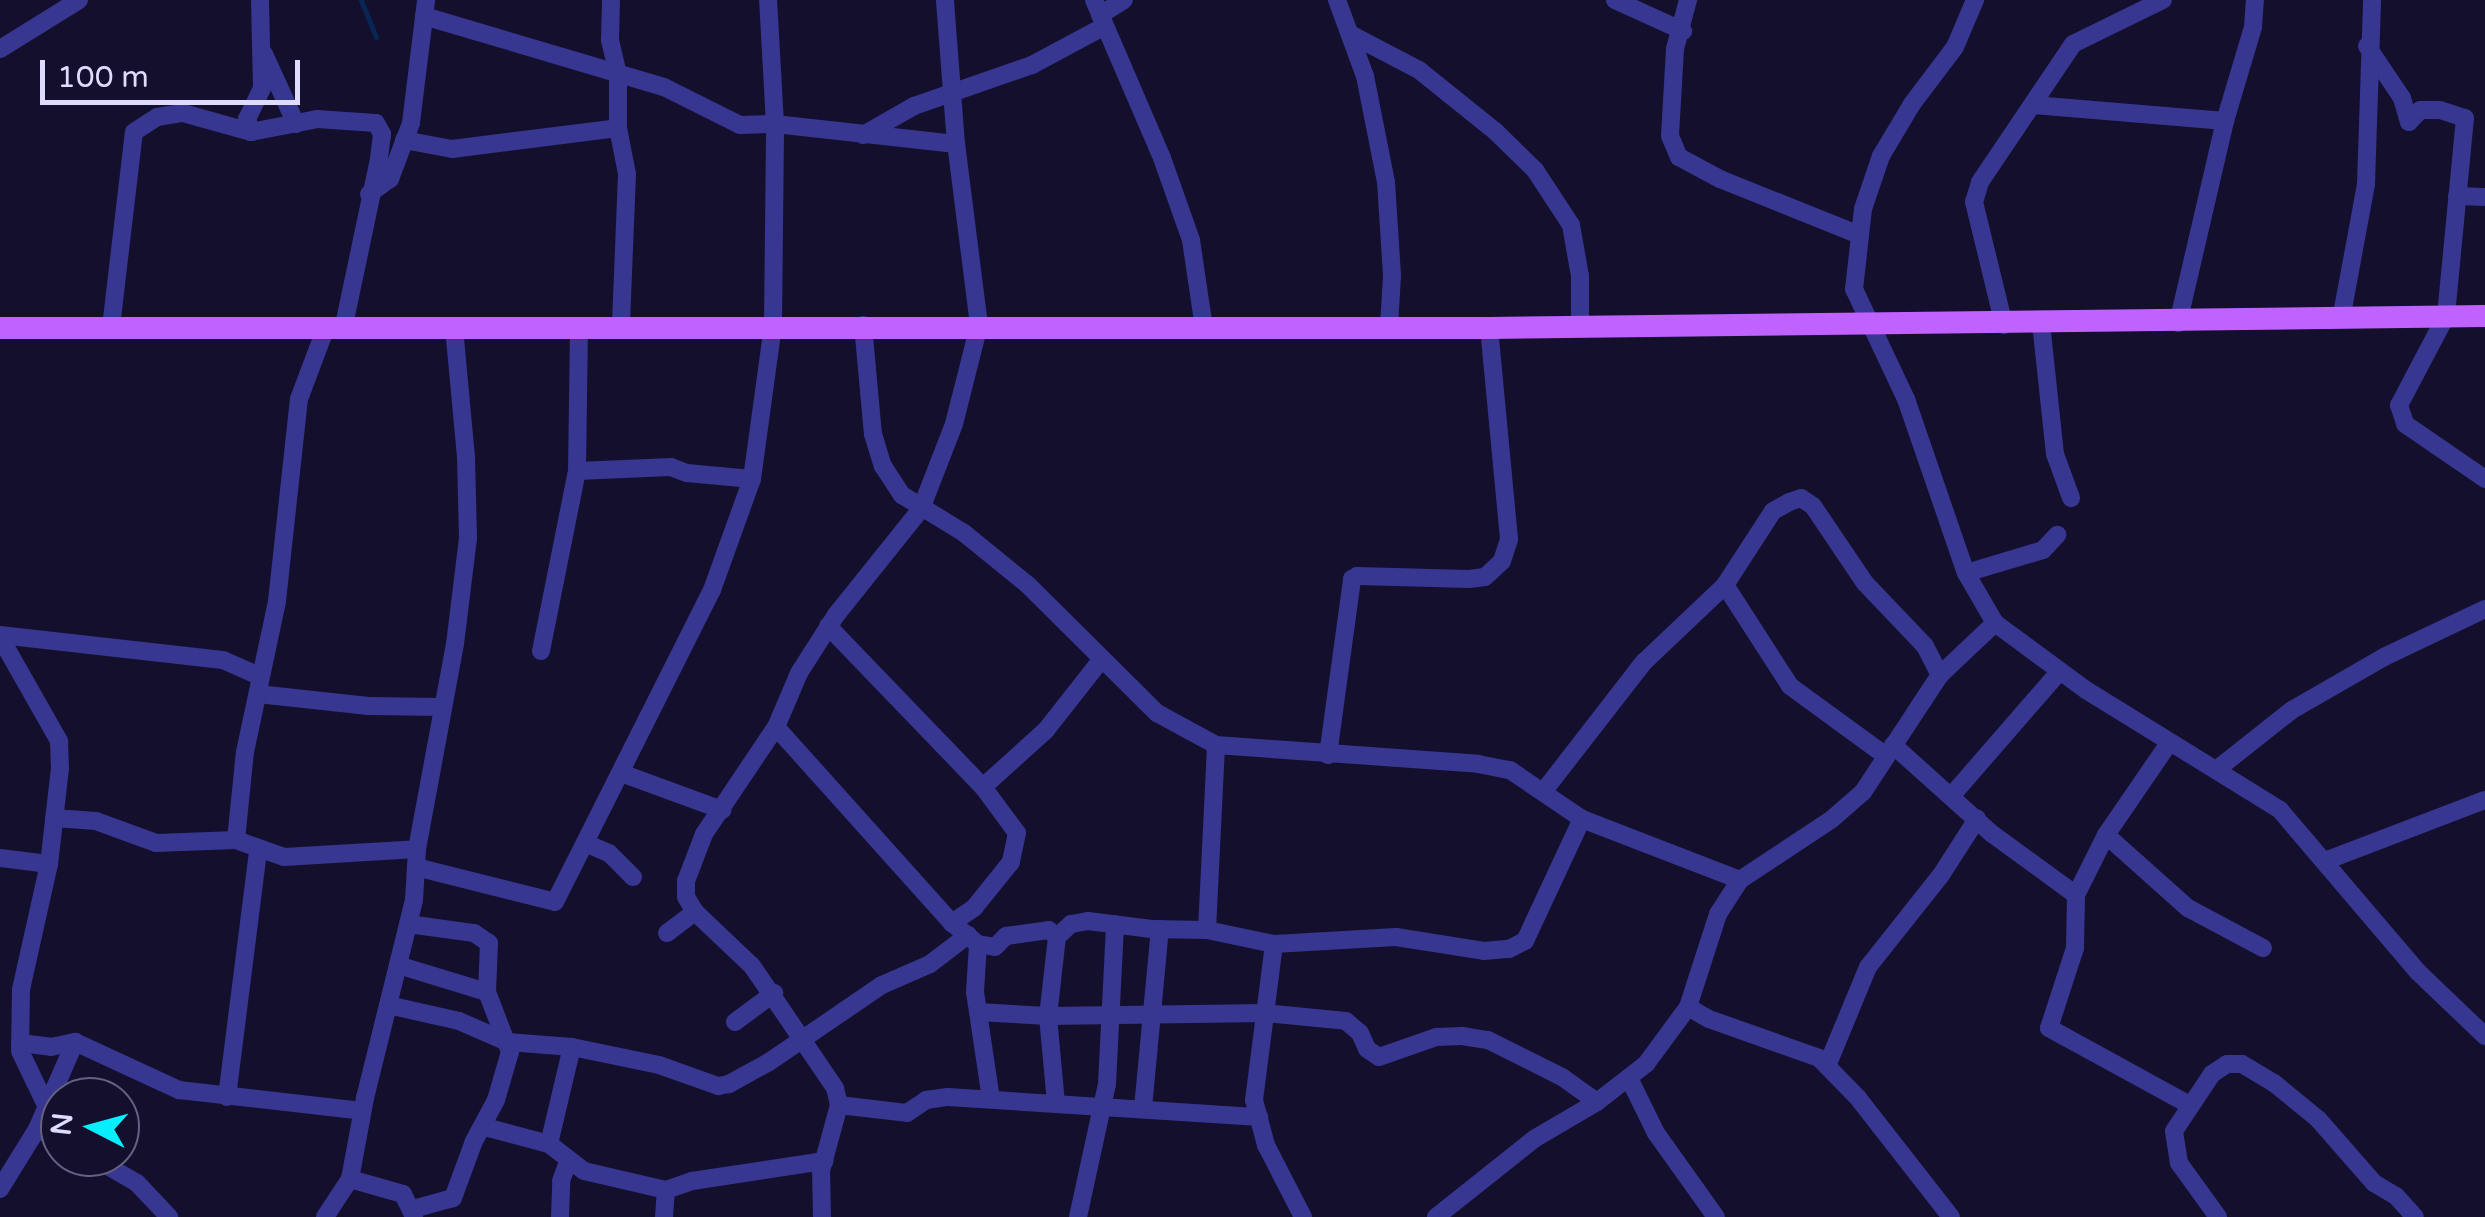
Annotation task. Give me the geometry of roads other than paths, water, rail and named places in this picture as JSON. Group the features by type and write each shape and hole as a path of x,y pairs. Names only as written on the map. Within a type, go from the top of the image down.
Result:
{"main road":[{"path":"0,328 1489,328 1580,324 2178,322 2342,314 2485,316"}],"street":[{"path":"0,49 78,0"},
{"path":"252,132 246,124 262,88 260,0"},
{"path":"611,0 610,40 618,76 618,128 627,174 621,326"},
{"path":"54,818 96,821 156,843 236,840 258,851 284,857 417,858 555,902 712,590 752,479 774,325 775,124 768,0"},
{"path":"822,1217 824,1161 838,1105 834,1088 774,994 695,912 686,896 689,865 776,727 799,673 828,626 921,509 954,424 979,325 956,144 945,0"},
{"path":"863,136 954,89 1032,65 1124,0"},
{"path":"1337,0 1364,76 1386,182 1390,326"},
{"path":"1615,0 1683,32"},
{"path":"1688,0 1683,32 1675,49 1670,136 1680,157 1720,179 1858,235"},
{"path":"2004,324 1974,202 1980,182 2008,134 2034,105 2073,44 2163,0"},
{"path":"2178,322 2225,122 2253,27 2255,0"},
{"path":"2342,314 2366,184 2367,46 2372,0"},
{"path":"1970,2 1955,48 1912,104 1881,156 1858,235 1854,289 1868,326 1906,399 1966,573 1995,622 2060,671 2280,810 2418,972 2482,1030"},
{"path":"369,194 390,180 412,123 425,8 618,76 664,87 740,125 775,124 956,144"},
{"path":"1099,14 1162,158 1191,240 1204,328"},
{"path":"1352,36 1419,70 1495,131 1535,170 1571,226 1580,276 1580,324"},
{"path":"2367,46 2402,98 2409,122 2420,110 2465,118 2446,316 2399,405 2405,424 2485,479"},
{"path":"262,49 296,124"},
{"path":"1364,76 1383,51"},
{"path":"2034,105 2225,122"},
{"path":"112,327 134,132 157,117 183,114 252,132 318,119 376,123 382,134 334,328 300,400 278,602 246,752 236,840"},
{"path":"404,140 452,148 618,128"},
{"path":"2457,196 2485,197"},
{"path":"2041,323 2055,454 2072,498"},
{"path":"863,325 873,434 884,466 902,495 964,533 1028,585 1157,714 1216,745 1478,764 1510,770 1582,819 1740,880"},
{"path":"540,652 577,471 579,326"},
{"path":"325,1217 350,1179 362,1111 408,924 468,538 466,457 454,328"},
{"path":"1328,755 1352,579 1469,579 1485,577 1502,561 1509,538 1489,328"},
{"path":"577,471 671,467 687,473 752,479"},
{"path":"1543,792 1644,662 1724,584 1773,512 1801,498 1813,506 1864,583 1925,646 1940,675"},
{"path":"1966,573 2043,550 2057,535"},
{"path":"1724,584 1790,686 1953,794 1977,819 2076,895"},
{"path":"2216,770 2292,710 2384,657 2485,609"},
{"path":"1436,1217 1534,1139 1597,1102 1646,1064 1688,1007 1718,914 1740,880 1832,819 1863,792 1940,675 1995,622"},
{"path":"828,626 983,787 1017,833 1010,862 974,908 952,923"},
{"path":"1,642 222,660 258,685 368,706 442,708"},
{"path":"1,642 59,741 49,864 21,989 20,1043 40,1090"},
{"path":"983,787 1046,730 1101,660"},
{"path":"1953,794 2060,671"},
{"path":"776,727 952,923 973,940 995,946 1006,936 1049,930 1057,937"},
{"path":"2170,743 2106,835 2076,895 2074,948 2049,1028 2188,1104"},
{"path":"1207,930 1216,745"},
{"path":"620,772 722,810"},
{"path":"2325,862 2485,800"},
{"path":"1056,1103 1048,1016 1057,937 1071,924 1207,930 1274,944 1396,937 1484,951 1509,949 1525,941 1582,819"},
{"path":"1827,1066 1868,968 1919,904 1977,819"},
{"path":"2106,835 2188,908 2263,948"},
{"path":"585,843 610,853 632,877"},
{"path":"227,1097 258,851"},
{"path":"0,858 49,864"},
{"path":"667,932 695,912"},
{"path":"350,1179 403,1194 414,1213 453,1198 474,1141 485,1127 510,1052 487,992 489,943 474,934 408,924"},
{"path":"1078,1217 1087,1160 1103,1105 1114,1015 1115,924"},
{"path":"1143,1108 1160,929"},
{"path":"973,940 978,1012 991,1099"},
{"path":"388,1006 459,1021 507,1042 572,1047 659,1065 718,1086 729,1084 882,985 973,940"},
{"path":"1274,944 1254,1100 1266,1146 1303,1217"},
{"path":"398,965 487,992"},
{"path":"735,1022 774,994"},
{"path":"1688,1007 1827,1066 1951,1217"},
{"path":"978,1012 1048,1016 1265,1013 1346,1021 1360,1033 1367,1049 1379,1057 1436,1037 1488,1040 1562,1076 1597,1102"},
{"path":"20,1043 51,1047 75,1042 180,1090 362,1111"},
{"path":"59,1077 75,1042"},
{"path":"549,1144 572,1047"},
{"path":"2218,1217 2178,1163 2174,1130 2188,1104 2212,1074 2228,1064 2242,1064 2274,1083 2318,1119 2374,1183 2396,1196 2415,1217"},
{"path":"1629,1078 1656,1133 1716,1217"},
{"path":"838,1105 907,1112 926,1100 948,1097 1258,1118"},
{"path":"0,1189 40,1119"},
{"path":"485,1127 549,1144 584,1170 666,1190 692,1182 824,1161"},
{"path":"36,1129 40,1131"},
{"path":"560,1217 560,1181 569,1159"},
{"path":"126,1177 169,1217"},
{"path":"664,1217 666,1190"}],"waterway":[{"path":"361,0 376,37"}]}
